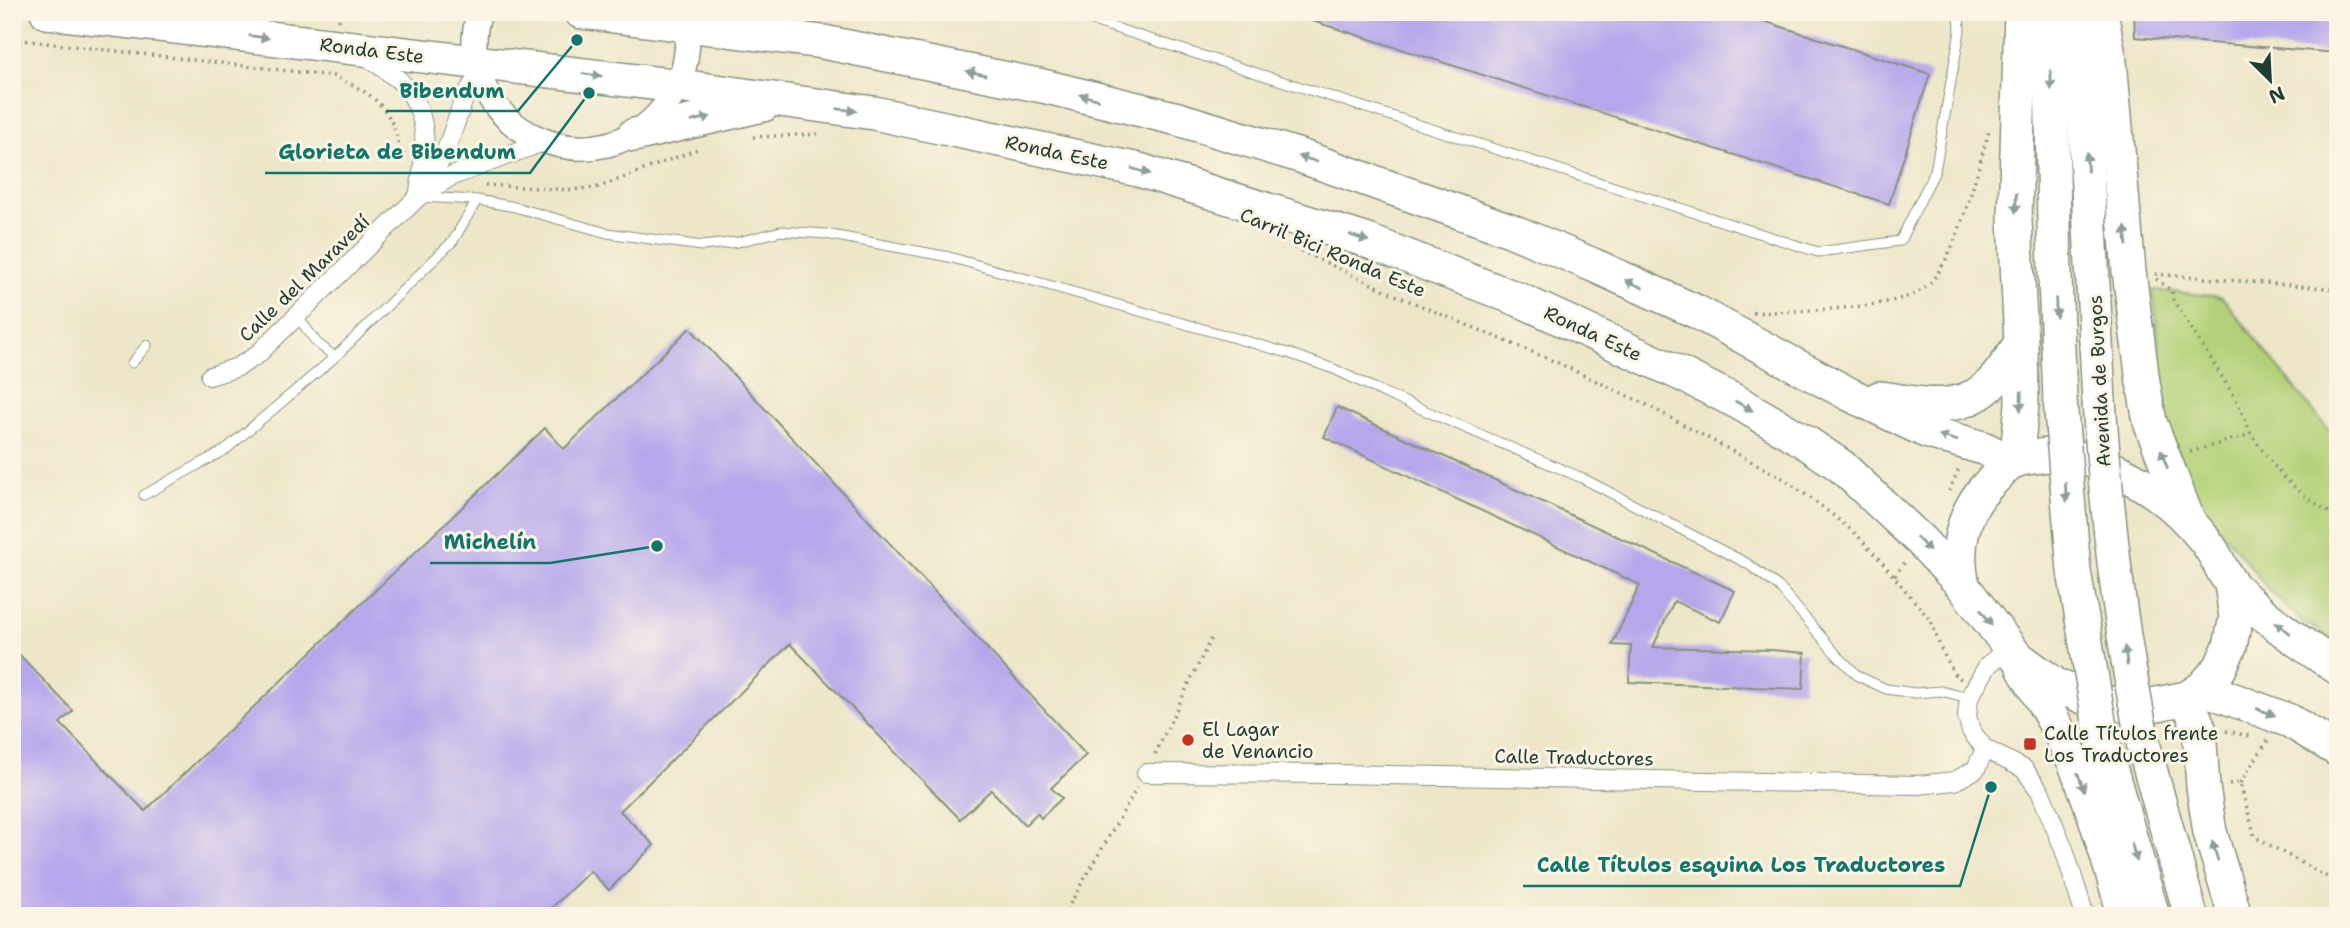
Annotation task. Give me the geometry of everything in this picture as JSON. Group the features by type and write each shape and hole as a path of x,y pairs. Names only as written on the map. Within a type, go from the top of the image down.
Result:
{"highway":[{"name":"Ronda Este","path":"47,12 355,47 477,68 678,86 874,113 1139,170 1365,240 1520,300 1683,375 1804,441 1841,466 1921,541 1963,586 2012,652 2056,685 2083,697 2119,705 2147,706 2195,693"},
{"path":"581,12 685,18 1043,86 1178,119 1312,160 1498,226 1697,312 1849,394 1926,431 2016,461 2050,453 2089,459 2150,488 2189,522 2209,545 2231,584 2305,646 2338,668"},
{"path":"778,12 807,40"},
{"path":"2016,461 2022,405 2015,220 2021,12"},
{"name":"Avenida de Burgos","path":"2049,12 2060,399 2074,570 2102,739 2153,916"},
{"name":"Avenida de Burgos","path":"2079,12 2105,490 2127,664 2144,747 2192,916"},
{"path":"2101,12 2110,61 2129,271 2143,382 2150,422 2189,522"},
{"path":"634,135 779,101"},
{"path":"1849,394 1940,406 1964,402 1986,389 2021,343"},
{"name":"Ronda Este","path":"1963,586 1958,555 1962,530 1972,505 1990,482 2016,461"},
{"path":"2195,693 2220,668 2230,646 2236,617 2231,584"},
{"path":"2012,652 2055,723 2075,764 2125,916"},
{"path":"2195,693 2282,718 2338,750"},
{"path":"2195,693 2203,787 2210,832 2235,916"}],"street":[{"path":"479,12 474,30 477,68 483,88 498,110 518,129 543,142 566,148 590,148 634,135 661,112 678,86 685,62 685,18"},
{"path":"2108,12 2110,61"},
{"path":"355,47 403,84 422,116 424,155 418,197"},
{"name":"Calle del Maravedí","path":"418,197 445,153 477,68"},
{"name":"Calle del Maravedí","path":"210,376 239,367 257,355 418,197 450,177 543,142"},
{"path":"2012,652 1988,665 1969,698 1967,716 1971,731 1985,749 2024,769 2040,792 2064,849 2085,916"},
{"name":"Calle Traductores","path":"1146,773 1350,774 1918,785 1955,781 1976,769 1985,749"}],"lane":[{"path":"1065,12 1818,252 1900,241 1935,171 1960,31 1959,12"},
{"path":"418,197 477,200 516,207 607,233 702,246 738,242 781,231 826,234 949,257 1288,353 1334,369 1397,399 1582,478 1748,564 1779,587 1858,676 1886,689 1915,693 1941,691 1969,698"},
{"path":"144,495 225,450 335,357 453,241 477,200"},
{"path":"297,316 317,343 335,357"},
{"path":"132,363 147,345"}],"path":[{"path":"12,39 334,76 372,94 389,116 400,152"},
{"path":"744,137 831,134"},
{"path":"481,184 570,190 598,187 699,149"},
{"name":"Carril Bici Ronda Este","path":"1284,244 1400,297 1556,362 1645,404 1782,478 1856,534 1895,576 1931,621 1955,676"},
{"path":"2338,289 2148,273 2172,291 2172,298 2236,398 2251,434 2283,477 2338,519"},
{"path":"2193,451 2251,434"},
{"path":"1946,496 1970,444"},
{"path":"1895,576 1921,541"},
{"path":"2282,718 2241,783 2255,837 2338,883"},
{"path":"2214,729 2254,738"},
{"path":"2203,787 2241,783"}],"green space":[{"path":"2153,290 2222,297 2338,442 2338,641 2303,622 2270,591 2194,496 2167,423"}],"building":[{"path":"1298,12 1735,12 1930,74 1889,204 1297,16"},
{"path":"2134,12 2338,12 2338,53 2135,37"},
{"path":"690,328 1086,755 1051,788 1062,798 1041,818 1037,813 1025,825 991,790 960,819 790,644 620,811 654,845 609,890 590,871 543,916 12,916 12,647 73,711 60,723 145,811 545,428 564,449"},
{"path":"1337,407 1735,591 1720,622 1674,601 1653,647 1805,653 1803,689 1629,682 1631,646 1612,645 1640,585 1324,437"}],"place":[{"name":"Bibendum","path":"577,40"},
{"name":"Glorieta de Bibendum","path":"589,93"},
{"name":"Michelín","path":"657,546"},
{"name":"El Lagar de Venancio","path":"1188,740"},
{"name":"Calle Títulos frente Los Traductores","path":"2030,744"},
{"name":"Calle Títulos esquina Los Traductores","path":"1991,787"}]}
